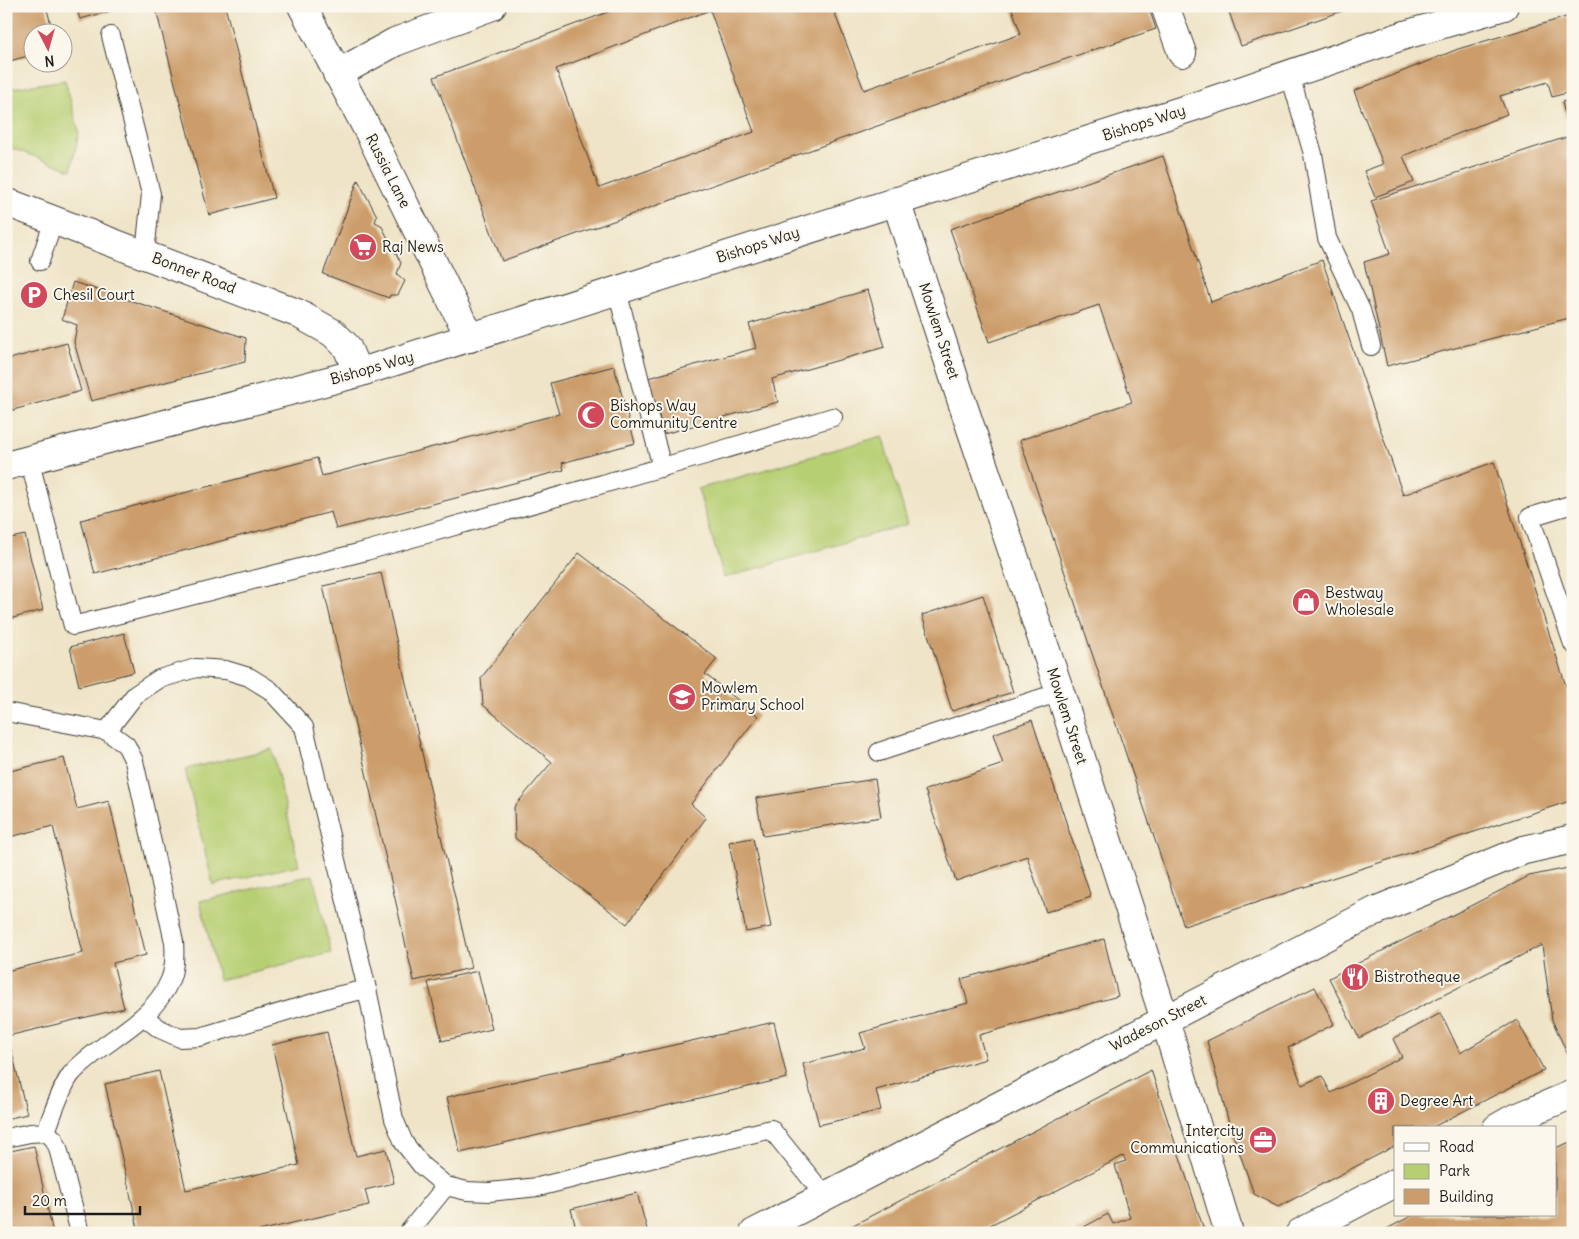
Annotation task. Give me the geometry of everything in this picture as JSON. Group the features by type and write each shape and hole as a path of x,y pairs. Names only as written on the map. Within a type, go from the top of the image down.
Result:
{"street":[{"name":"Russia Lane","path":"302,6 371,136 470,338"},
{"path":"337,74 395,42 492,6"},
{"path":"1165,6 1182,53"},
{"name":"Bishops Way","path":"18,462 358,373 1290,75 1405,35 1504,6"},
{"name":"Mowlem Street","path":"896,201 1060,692 1165,1020 1229,1233"},
{"name":"Bonner Road","path":"6,202 297,312 333,333 348,347 358,373"},
{"name":"Wadeson Street","path":"754,1233 1375,911 1524,850 1573,839"},
{"path":"1500,1126 1573,1094"},
{"path":"1300,1233 1394,1184"}],"lane":[{"path":"111,36 151,194 145,254"},
{"path":"1290,75 1313,154 1327,238 1361,310 1371,346"},
{"path":"40,261 54,220"},
{"path":"617,290 662,468"},
{"path":"18,462 73,626 366,551 662,468 834,417"},
{"path":"1573,504 1530,517 1573,644"},
{"path":"107,730 135,695 159,678 196,668 226,670 249,678 270,690 304,727 367,989 394,1119 404,1143 422,1166 446,1186 467,1191 489,1192 538,1187 771,1129 825,1196"},
{"path":"879,752 1060,692"},
{"path":"6,712 107,730 126,745 134,761 174,942 175,960 170,980 158,1000 143,1016 88,1058 71,1074 51,1116 46,1132"},
{"path":"143,1016 160,1029 180,1038 200,1038 336,996 367,989"},
{"path":"6,1138 46,1132 54,1139 80,1233"},
{"path":"408,1233 446,1186"}],"green space":[{"path":"65,80 79,132 71,170 6,146 6,89"},
{"path":"882,436 908,524 724,578 698,489"},
{"path":"272,749 299,865 213,885 185,769"},
{"path":"313,875 331,953 219,980 200,901"}],"building":[{"path":"6,6 46,6 50,22 22,22 22,58 6,62"},
{"path":"76,6 126,6 126,7 80,19"},
{"path":"155,6 225,6 274,198 209,215"},
{"path":"624,6 832,6 864,90 1021,34 1011,6 1148,6 1156,29 1033,70 502,261 434,77","holes":["710,10 754,132 599,188 556,69"]},
{"path":"1227,6 1354,6 1354,7 1241,46"},
{"path":"1573,15 1573,91 1552,97 1548,82 1500,96 1507,114 1403,156 1414,182 1375,197 1364,171 1383,164 1354,91 1458,49"},
{"path":"1573,99 1573,317 1387,366 1364,262 1390,254 1371,201 1570,136 1562,102"},
{"name":"Bestway Wholesale","path":"1163,156 1211,302 1322,260 1403,495 1494,462 1573,708 1573,800 1184,926 1020,440 1132,402 1099,305 989,342 950,229"},
{"name":"Raj News","path":"358,180 377,216 375,222 381,225 401,263 397,274 405,281 398,295 390,295 389,298 323,274"},
{"path":"73,282 246,338 245,362 91,401 74,342 77,325 62,319"},
{"path":"868,290 885,347 772,379 778,402 664,434 648,378 756,348 749,324"},
{"path":"67,343 81,391 6,412 6,360"},
{"path":"614,366 635,443 562,463 564,470 336,529 331,512 95,574 81,520 317,458 322,476 559,414 550,383"},
{"path":"25,535 43,610 9,619 6,608 6,539"},
{"path":"579,553 717,659 705,674 758,716 691,804 706,818 627,924 515,838 514,807 552,762 483,705 481,678"},
{"path":"381,573 471,968 414,981 323,586"},
{"path":"983,595 1013,692 952,711 922,615"},
{"path":"124,633 134,672 79,686 70,647"},
{"path":"1032,720 1091,897 1046,912 1027,856 956,881 925,790 1003,764 993,734"},
{"path":"64,758 77,809 109,801 146,955 113,963 124,1008 8,1036 27,1114 6,1119 6,971 83,953 53,826 6,838 6,772"},
{"path":"875,779 881,817 763,836 756,798"},
{"path":"753,838 771,927 746,932 729,842"},
{"path":"1573,867 1573,1054 1568,1055 1552,1020 1542,945 1359,1038 1329,978 1529,876"},
{"path":"1104,939 1118,996 979,1035 986,1059 876,1090 881,1110 819,1125 803,1064 865,1048 860,1033 968,1003 961,979"},
{"path":"478,971 492,1029 442,1041 428,982"},
{"path":"1315,987 1334,1024 1288,1048 1302,1085 1322,1076 1331,1093 1402,1057 1393,1039 1441,1013 1460,1053 1517,1020 1544,1070 1435,1126 1394,1126 1394,1147 1278,1207 1254,1194 1229,1123 1207,1041"},
{"path":"774,1022 787,1078 460,1153 447,1097"},
{"path":"327,1032 356,1156 386,1149 394,1183 365,1190 369,1205 250,1233 139,1233 105,1084 159,1071 186,1190 299,1165 272,1045"},
{"path":"1151,1070 1205,1233 1073,1233 1108,1214 1113,1224 1130,1218 1115,1165 1126,1161 1123,1156 975,1233 838,1233"},
{"path":"1573,1141 1573,1233 1379,1233 1411,1216 1556,1216 1556,1148"},
{"path":"34,1146 53,1233 6,1233 6,1152"},
{"path":"637,1193 648,1233 577,1233 571,1209"}],"place":[{"name":"Raj News","path":"363,247"},
{"name":"Chesil Court","path":"34,295"},
{"name":"Bishops Way Community Centre","path":"591,415"},
{"name":"Bestway Wholesale","path":"1306,602"},
{"name":"Mowlem Primary School","path":"682,697"},
{"name":"Bistrotheque","path":"1355,977"},
{"name":"Degree Art","path":"1381,1101"},
{"name":"Intercity Communications","path":"1263,1140"}]}
